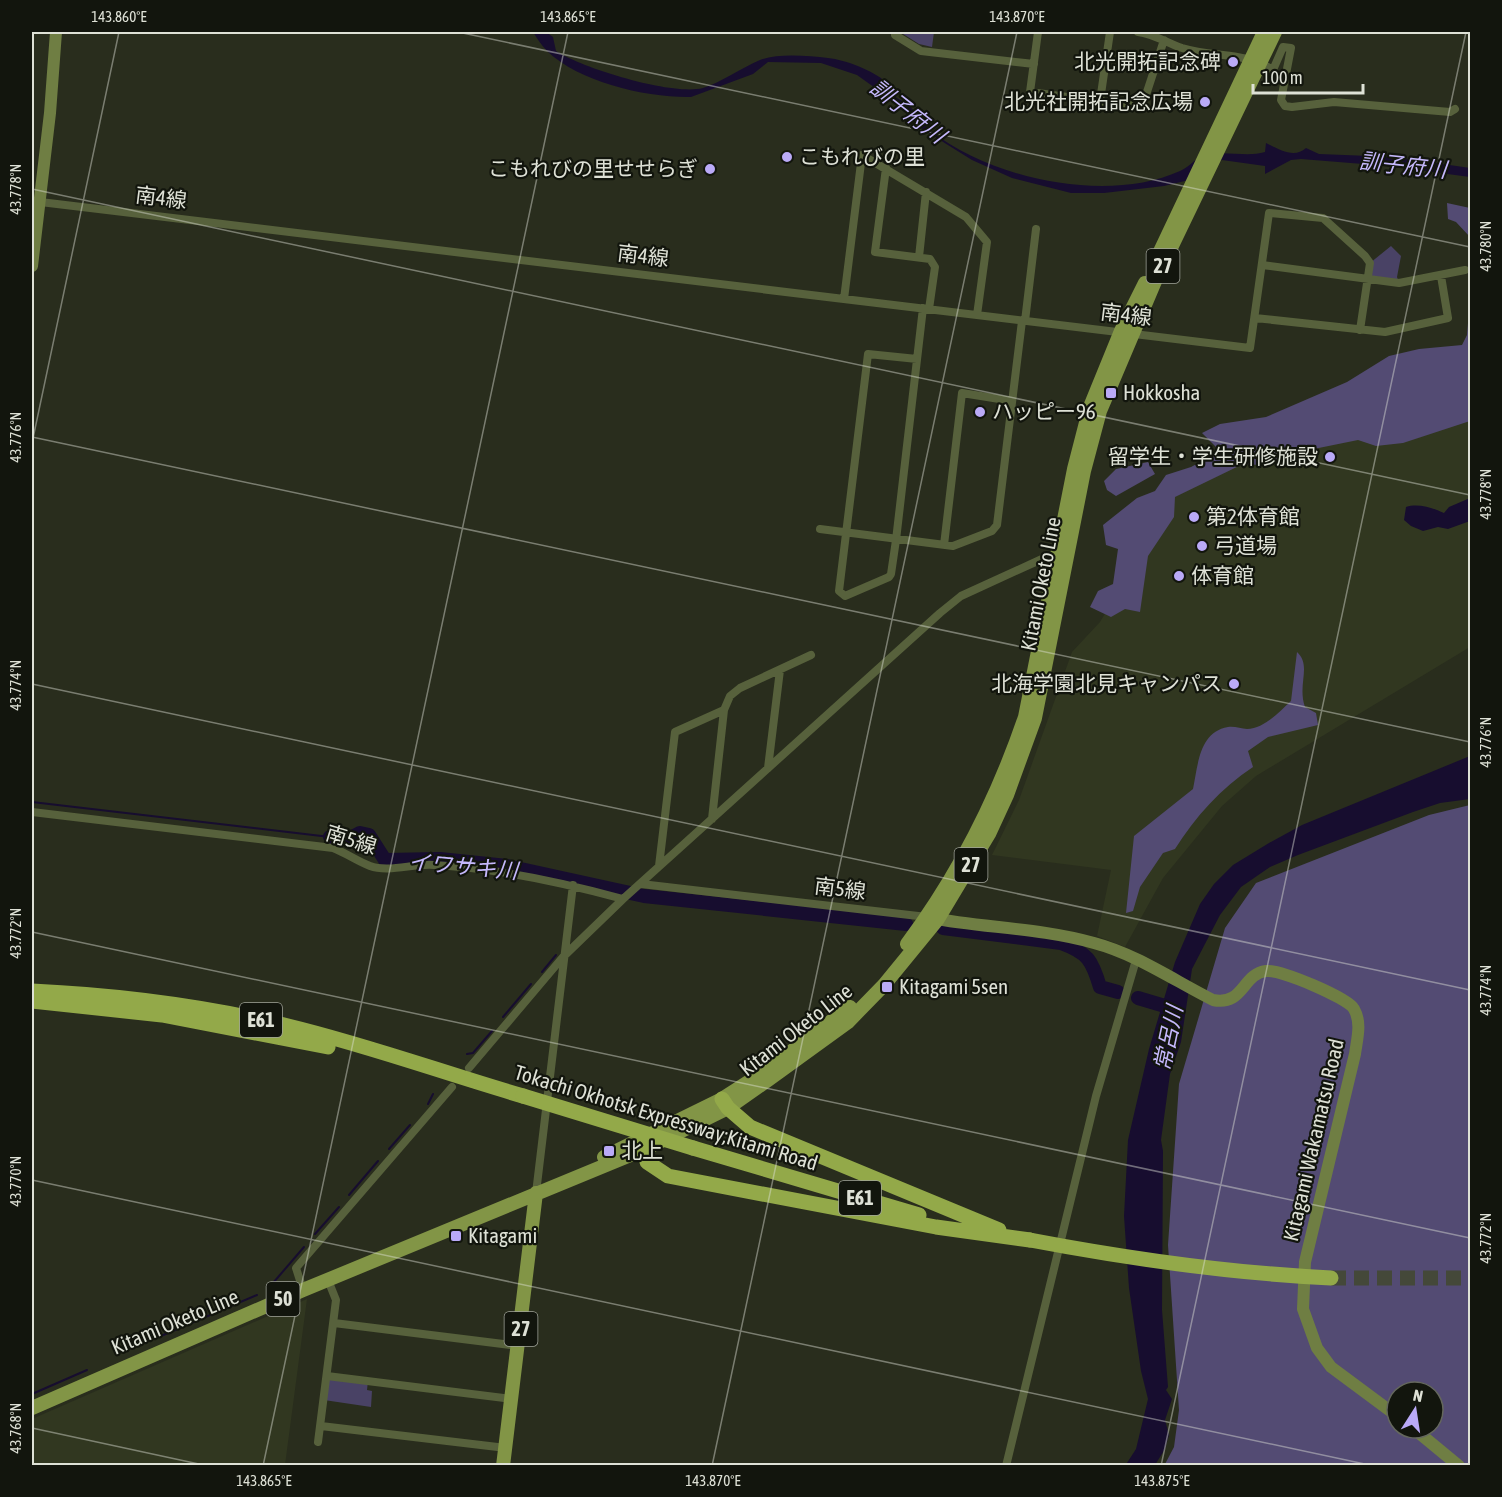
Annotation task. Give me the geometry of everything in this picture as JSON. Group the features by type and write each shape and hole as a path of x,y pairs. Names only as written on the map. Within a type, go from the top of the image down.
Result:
{"highway":[{"name":"Tokachi Okhotsk Expressway;Kitami Road","path":"32,991 161,1001 226,1012 364,1046 693,1148 939,1220 1137,1260 1252,1274 1331,1278"},
{"name":"Tokachi Okhotsk Expressway;Kitami Road","path":"32,1001 162,1015 286,1037 483,1084"},
{"path":"725,1104 750,1127 979,1222 1030,1240"},
{"path":"644,1144 647,1162 668,1176 936,1227 1030,1240"}],"main road":[{"name":"Kitami Oketo Line","path":"32,1408 303,1290 536,1193 725,1104 841,1015 879,979 933,918 978,832 1012,755 1025,717 1100,411 1126,332 1222,134 1256,60 1264,32"},
{"name":"Kitami Oketo Line","path":"1256,60 1275,32"},
{"name":"27","path":"503,1466 536,1193"}],"street":[{"path":"32,266 35,202 54,70 56,32"},
{"path":"896,32 895,35 921,51 1034,64"},
{"path":"1038,32 1030,92 1135,106 1143,104 1164,40"},
{"path":"1100,101 1110,32"},
{"path":"1138,32 1200,52 1256,60 1273,70 1283,47 1291,48 1281,100 1285,106 1334,102 1450,112 1455,109"},
{"path":"844,298 862,155 966,217 987,242 977,315"},
{"path":"886,168 875,252 919,257 930,260 935,267 917,359 896,540 889,577 845,596 839,591 868,354 917,359"},
{"path":"919,257 926,192"},
{"name":"南4線","path":"35,202 1250,348 1255,318"},
{"path":"1360,330 1370,263 1365,255 1323,218 1269,213 1255,318 1360,330 1384,332 1448,318 1441,276"},
{"path":"820,529 953,546 992,531 998,525 1011,401 1036,229"},
{"path":"1262,265 1399,283 1464,270"},
{"path":"944,545 962,393 1011,401"},
{"path":"469,1068 563,957 659,866 961,596 1042,559 1062,560"},
{"path":"712,819 724,710 730,696 740,688 811,655"},
{"path":"768,768 780,670"},
{"path":"659,866 675,732 724,710"},
{"name":"南5線","path":"32,812 333,848 379,868 432,864 532,877 628,895"},
{"name":"南5線","path":"641,884 933,918"},
{"path":"536,1193 573,885"},
{"name":"Kitagami Wakamatsu Road","path":"933,918 1056,934 1110,947 1213,1000 1224,1002 1233,999 1256,975 1266,970 1279,972 1336,996 1353,1007 1359,1025 1355,1054 1305,1263 1303,1309 1317,1348 1331,1367 1385,1407"},
{"path":"1006,1466 1096,1096 1140,962"},
{"path":"303,1290 296,1268 452,1087"},
{"path":"318,1442 336,1300 328,1280"},
{"path":"333,1323 519,1346"},
{"path":"327,1376 512,1399"},
{"path":"321,1426 506,1448"},
{"path":"1428,1440 1459,1466"}],"shaded area":[{"path":"900,32 934,32 932,47 919,44"},
{"path":"1447,203 1470,208 1470,237 1456,222 1448,219"},
{"path":"1391,246 1401,256 1397,277 1399,283 1366,278 1370,263"},
{"path":"1470,322 1470,421 1403,443 1376,446 1358,440 1299,452 1259,465 1243,464 1175,497 1174,517 1148,556 1140,612 1125,609 1111,617 1090,607 1098,591 1113,584 1118,549 1106,545 1103,525 1137,498 1155,491 1166,475 1191,467 1212,456 1218,449 1202,433 1220,424 1266,417 1347,382 1389,356 1419,349 1462,345"},
{"name":"北海学園北見キャンパス","path":"1470,416 1470,647 1256,776 1222,806 1163,878 1125,947 1097,936 1111,870 992,855 1019,800 1072,652 1100,622 1156,528 1171,493 1244,461"},
{"path":"1148,462 1155,474 1116,496 1107,490 1104,481 1116,469"},
{"path":"1297,652 1304,669 1302,691 1305,707 1316,713 1318,725 1268,737 1248,751 1253,767 1230,784 1210,804 1175,849 1163,853 1140,887 1133,911 1126,913 1134,836 1193,789 1202,751 1211,735 1228,727 1247,729 1260,726 1291,701"},
{"path":"1470,805 1470,1465 1164,1466 1174,1447 1179,1410 1168,1245 1179,1084 1225,928 1256,883 1429,815"},
{"path":"307,1299 285,1465 32,1465 32,1419"},
{"path":"327,1376 368,1381 367,1390 372,1391 371,1407 324,1400"}],"water":[{"name":"訓子府川","path":"533,32 546,32 553,37 556,51 586,65 628,79 671,88 703,88 760,60 776,56 812,56 843,61 858,66 886,82 892,93 910,107 927,128 956,148 985,162 1051,181 1085,186 1151,181 1183,170 1202,156 1218,153 1257,154 1265,152 1266,143 1291,153 1297,153 1306,148 1319,154 1395,157 1470,168 1470,177 1388,166 1301,159 1291,160 1265,174 1265,166 1222,160 1193,179 1164,186 1104,193 1071,193 1012,178 972,160 919,127 906,110 857,75 821,63 768,62 753,74 691,97 654,95 614,86 577,71 547,51"},
{"path":"1470,498 1470,521 1448,529 1438,527 1423,531 1404,520 1406,507 1420,506 1444,513 1449,507"},
{"name":"常呂川","path":"1470,756 1470,799 1440,803 1298,855 1270,867 1241,887 1220,915 1192,969 1181,1042 1170,1074 1161,1140 1163,1151 1162,1310 1168,1387 1166,1390 1172,1399 1165,1420 1169,1435 1165,1449 1155,1465 1125,1466 1136,1449 1148,1399 1141,1371 1129,1288 1124,1216 1128,1140 1149,1049 1175,962 1200,904 1214,884 1233,865 1269,843 1302,825"}],"waterway":[{"name":"イワサキ川","path":"32,802 330,837"},
{"name":"イワサキ川","path":"330,837 349,839 360,833 369,835 385,860 440,859 507,866 644,896 906,924"},
{"name":"イワサキ川","path":"943,928 1061,943 1077,950 1088,959 1100,987 1118,992"},
{"path":"542,972 556,955"},
{"path":"503,1017 531,984"},
{"name":"イワサキ川","path":"1138,998 1175,1009"},
{"path":"467,1054 473,1053 492,1031"},
{"path":"428,1104 433,1094"},
{"path":"389,1149 410,1125"},
{"path":"349,1195 378,1161"},
{"path":"315,1234 339,1207"},
{"path":"273,1283 304,1247"},
{"path":"161,1336 257,1295"},
{"path":"32,1394 87,1370"}],"tunnel":[{"path":"1331,1278 1470,1278"}],"place":[{"name":"北光開拓記念碑","path":"1233,62"},
{"name":"北光社開拓記念広場","path":"1205,102"},
{"name":"こもれびの里","path":"787,157"},
{"name":"こもれびの里せせらぎ","path":"710,169"},
{"name":"Hokkosha","path":"1111,393"},
{"name":"ハッピー96","path":"980,412"},
{"name":"留学生・学生研修施設","path":"1330,457"},
{"name":"第2体育館","path":"1194,517"},
{"name":"弓道場","path":"1202,546"},
{"name":"体育館","path":"1179,576"},
{"name":"北海学園北見キャンパス","path":"1234,684"},
{"name":"Kitagami 5sen","path":"887,987"},
{"name":"北上","path":"609,1151"},
{"name":"Kitagami","path":"456,1236"}]}
